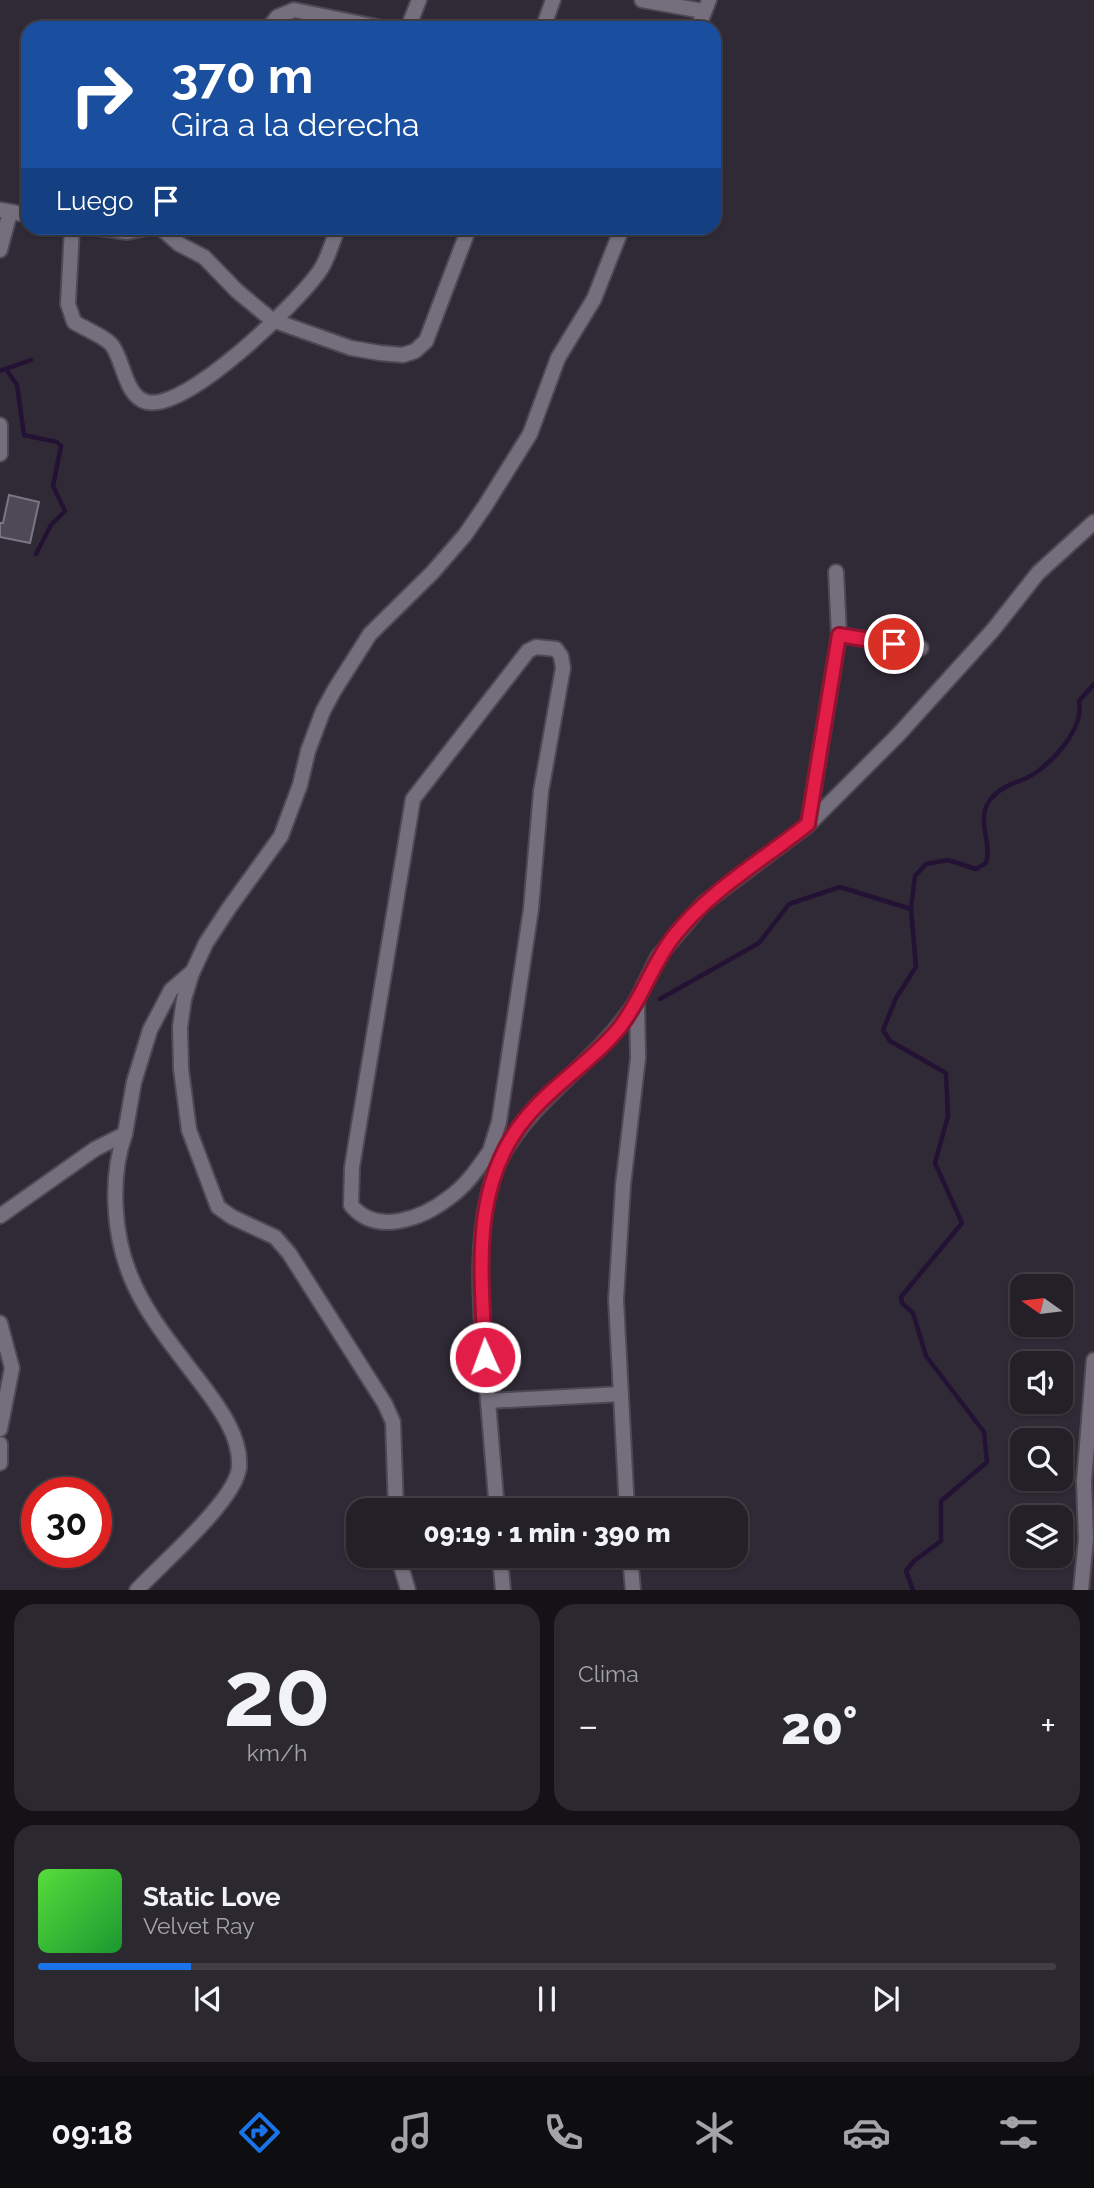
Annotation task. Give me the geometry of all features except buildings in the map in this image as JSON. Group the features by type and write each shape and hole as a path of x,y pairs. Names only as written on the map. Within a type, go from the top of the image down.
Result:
{"street":[{"path":"411,21 419,0"},
{"path":"546,21 553,0"},
{"path":"642,0 706,6"},
{"path":"274,21 293,9 349,21"},
{"path":"0,250 5,211"},
{"path":"72,235 68,304 74,322 111,344 133,391 145,401 161,402 204,382 295,302 321,270 335,235"},
{"path":"169,235 179,244 204,257 237,291 272,320 352,348 403,355 415,351 426,341 466,235"},
{"path":"396,1498 395,1435 385,1404 289,1253 275,1237 232,1217 218,1207 189,1130 181,1069 180,1027 184,999 206,943 281,836 323,711 358,650 383,618 432,573 465,535 530,434 558,358 594,299 619,235"},
{"path":"0,425 0,454"},
{"path":"496,1498 480,1261 483,1221 492,1177 495,1155 499,1122 531,909 541,791 563,668 561,656 556,649 546,646 528,651 413,799 352,1167 351,1205 360,1216 371,1221 392,1223 424,1212 450,1198 495,1155 525,1119 614,1034 638,1000 658,957 703,904 808,824 898,735 993,630 1038,573 1094,522"},
{"path":"808,824 839,635 836,572"},
{"path":"839,635 921,648"},
{"path":"137,1590 202,1524 231,1489 239,1468 236,1445 220,1408 156,1323 130,1274 120,1230 114,1184 117,1157 125,1134 134,1082 150,1030 172,990 193,971"},
{"path":"626,1498 617,1287 623,1185 638,1058 638,1000"},
{"path":"0,1216 95,1150 125,1134"},
{"path":"0,1323 12,1368 0,1429"},
{"path":"1081,1590 1086,1539 1084,1481 1094,1360"},
{"path":"488,1401 621,1394"},
{"path":"0,1444 0,1463"},
{"path":"402,1568 408,1590"},
{"path":"501,1568 503,1590"},
{"path":"631,1568 632,1590"}],"waterway":[{"path":"0,371 31,360"},
{"path":"6,369 17,385 24,435 57,442 61,446 53,486 65,511 51,525 36,554"},
{"path":"913,1590 906,1571 914,1561 941,1541 941,1501 987,1462 984,1432 926,1356 913,1313 902,1303 901,1297 962,1223 935,1163 948,1116 946,1073 890,1041 883,1030 896,998 916,967 911,909 915,876 926,864 948,860 976,869 986,863 988,855 984,815 990,800 1000,790 1032,775 1053,758 1076,724 1079,701 1094,684"},
{"path":"660,999 759,943 789,904 840,887 911,909"}],"route":[{"path":"485,1357 480,1261 483,1221 492,1177 505,1149 525,1119 620,1027 638,1000 658,957 683,925 703,904 808,824 839,635 894,644"}]}
